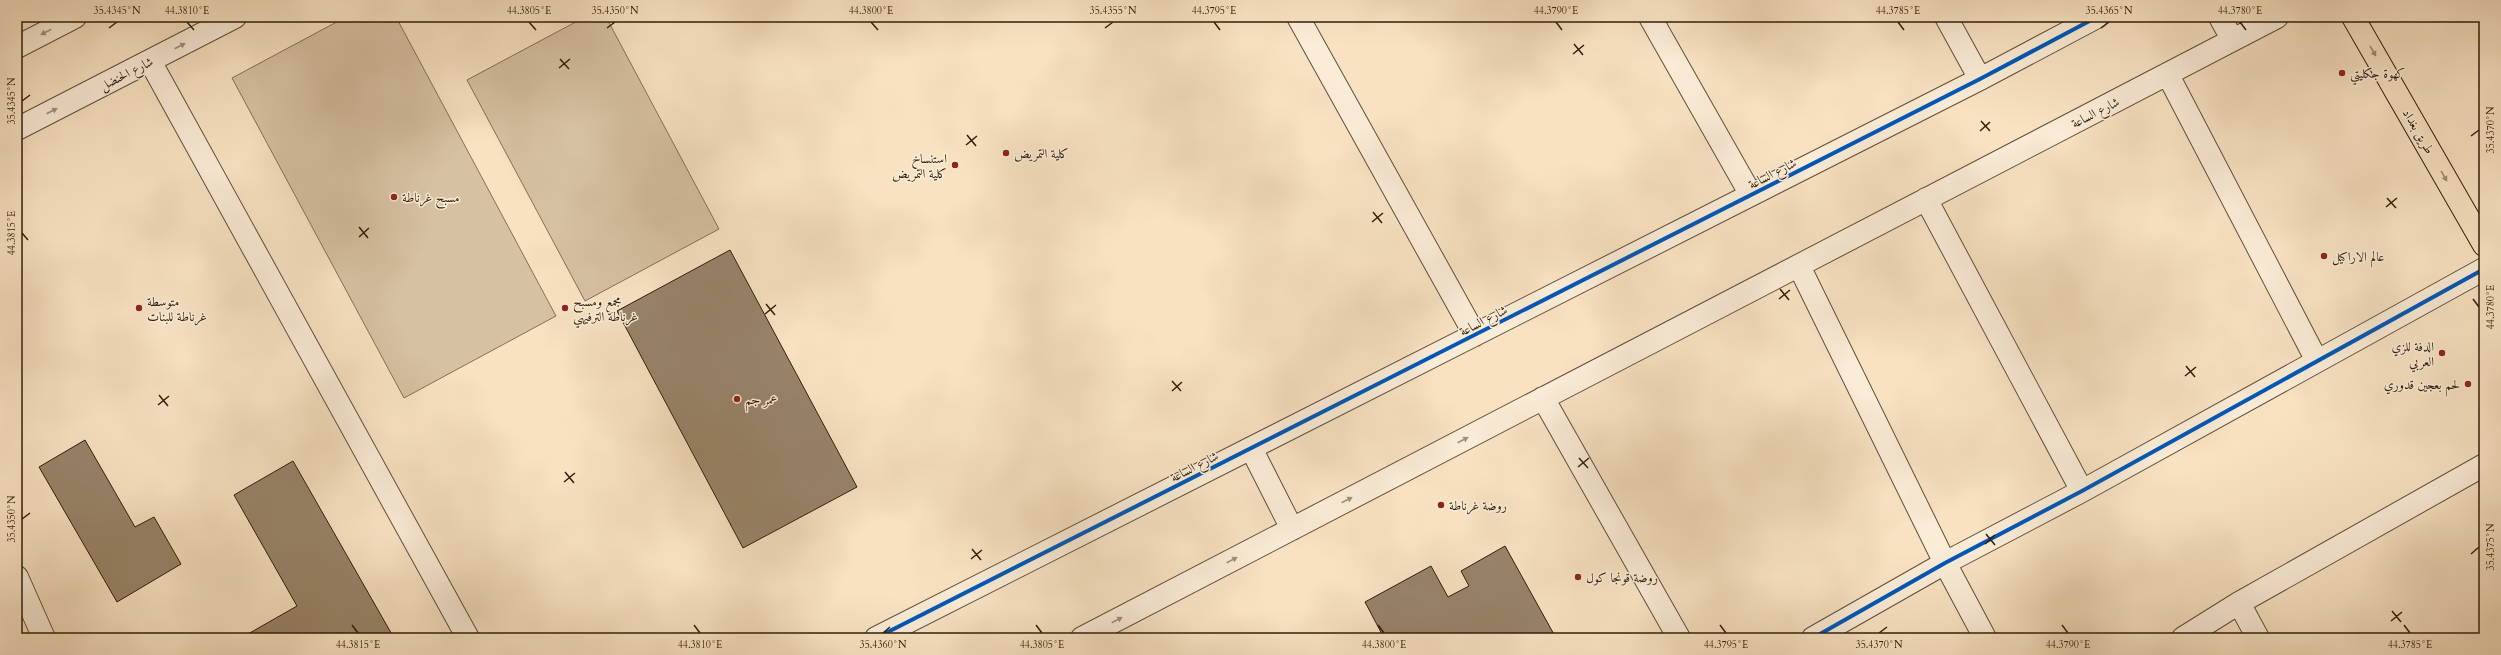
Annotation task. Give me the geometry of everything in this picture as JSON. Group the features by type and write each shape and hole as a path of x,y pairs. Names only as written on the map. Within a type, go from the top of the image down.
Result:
{"main road":[{"name":"طريق بغداد","path":"2353,17 2484,244"}],"street":[{"path":"17,47 75,17"},
{"name":"شارع الحنضل","path":"17,129 235,17"},
{"path":"1298,17 1475,335"},
{"path":"1650,17 1751,195"},
{"path":"1946,17 1980,79"},
{"name":"شارع الساعة","path":"876,638 1980,79 2097,17"},
{"path":"2220,17 2232,39"},
{"name":"شارع الساعة","path":"1082,638 1926,199 2168,75 2232,39 2277,17"},
{"path":"150,61 468,638"},
{"path":"2168,75 2317,361"},
{"path":"1926,199 2082,491"},
{"path":"1799,266 1945,563 1985,638"},
{"path":"1813,638 1945,563 2082,491 2484,269"},
{"path":"1543,398 1679,638"},
{"path":"1251,448 1292,529"},
{"path":"2182,638 2240,603 2484,465"},
{"path":"17,577 44,638"},
{"path":"2240,603 2258,638"}],"shaded area":[{"name":"مسبح غرناطة","path":"346,17 396,17 556,316 404,398 232,78"},
{"path":"585,17 606,17 719,229 585,301 467,80"}],"building":[{"name":"عمر جم","path":"730,250 857,487 743,548 617,311"},
{"path":"85,440 135,527 154,517 181,564 117,602 39,467"},
{"path":"293,461 394,638 241,638 297,606 234,495"},
{"path":"1505,546 1556,638 1384,638 1365,602 1431,566 1448,597 1469,586 1461,571"}],"cycle path":[{"path":"876,638 1980,79 2097,17"},
{"path":"1813,638 1945,563 2082,491 2484,269"}],"place":[{"name":"كهوة جكليتي","path":"2342,73"},
{"name":"كلية التمريض","path":"1006,153"},
{"name":"استنساخ کلیة التمریض","path":"955,165"},
{"name":"مسبح غرناطة","path":"394,197"},
{"name":"عالم الاراكيل","path":"2324,256"},
{"name":"متوسطة غرناطة للبنات","path":"139,308"},
{"name":"مجمع ومسبح غرناطة الترفيهي","path":"565,308"},
{"name":"الدفة للزي العربي","path":"2442,353"},
{"name":"لحم بعجين قدوري","path":"2468,384"},
{"name":"عمر جم","path":"737,399"},
{"name":"روضة غرناطة","path":"1441,505"},
{"name":"روضة قونجا كول","path":"1578,577"}]}
